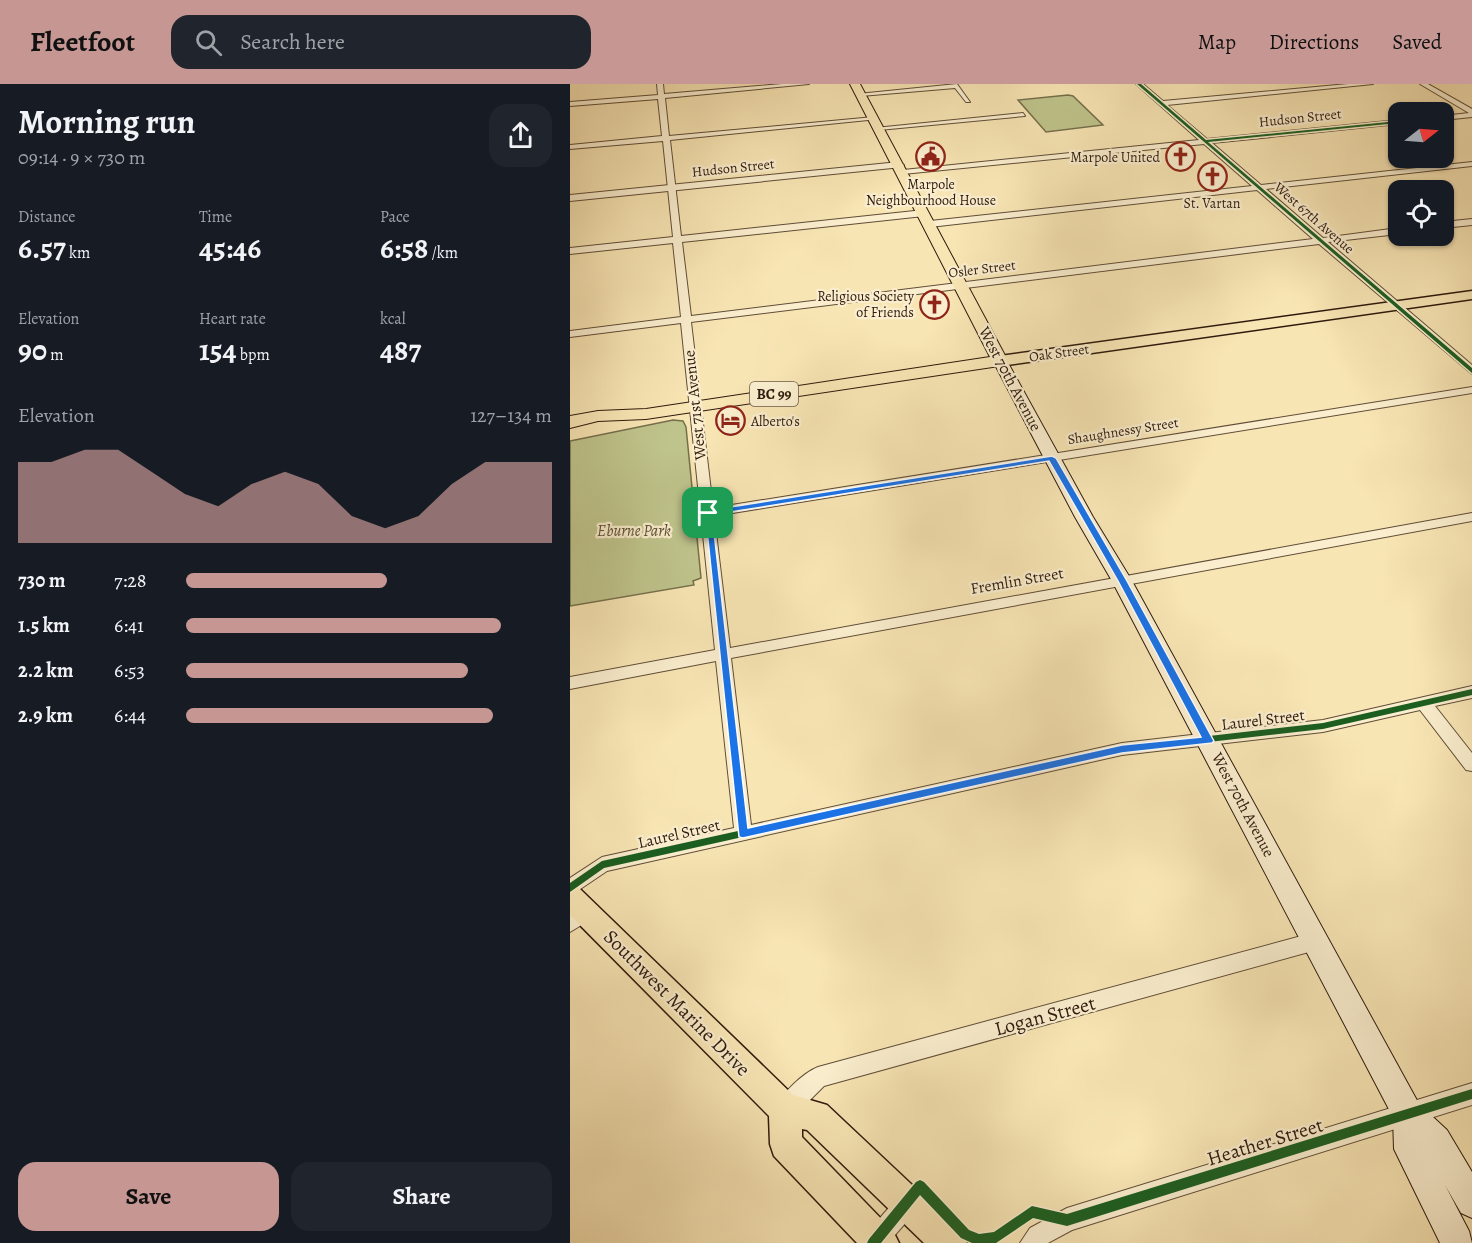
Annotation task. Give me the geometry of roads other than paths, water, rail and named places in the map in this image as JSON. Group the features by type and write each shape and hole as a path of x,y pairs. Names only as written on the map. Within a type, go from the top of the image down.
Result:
{"highway":[{"name":"West 70th Avenue","path":"858,89 1000,361"},
{"name":"Oak Street","path":"570,420 619,424 646,414 1000,361"},
{"path":"570,435 594,423"}],"main road":[{"name":"Oak Street","path":"1000,361 1472,295"},
{"name":"West 70th Avenue","path":"1000,361 1122,581 1408,1115 1436,1141 1472,1202"},
{"name":"Southwest Marine Drive","path":"574,905 785,1109"},
{"path":"877,1242 786,1144 785,1109 816,1116 949,1243"},
{"name":"West 70th Avenue","path":"1408,1115 1409,1149 1457,1243"}],"street":[{"name":"West 71st Avenue","path":"660,84 743,834"},
{"path":"570,104 806,84"},
{"name":"West 67th Avenue","path":"1139,84 1472,371"},
{"path":"1161,103 1370,84"},
{"path":"1423,84 1472,113"},
{"path":"858,89 957,86 968,101"},
{"path":"1454,116 1472,113"},
{"path":"570,147 666,138 1023,115"},
{"name":"Hudson Street","path":"570,198 1388,123"},
{"path":"570,251 755,231 927,218 996,216 1472,164"},
{"path":"1454,224 1472,222"},
{"name":"Osler Street","path":"570,334 1388,232"},
{"name":"Shaughnessy Street","path":"708,513 1472,390"},
{"name":"Fremlin Street","path":"570,683 723,653 1218,565 1472,517"},
{"name":"Laurel Street","path":"574,905 602,865 1122,749 1208,741 1323,726 1472,693"},
{"path":"1425,703 1472,765"},
{"name":"Logan Street","path":"785,1109 818,1077 1316,941"},
{"name":"Heather Street","path":"1032,1243 1038,1236 1067,1220 1472,1094"},
{"path":"877,1242 908,1203"}],"place":[{"name":"Marpole Neighbourhood House","path":"931,157"},
{"name":"Marpole United","path":"1181,157"},
{"name":"St. Vartan","path":"1212,176"},
{"name":"Religious Society of Friends","path":"935,304"},
{"name":"Alberto's","path":"730,421"}],"park label":[{"name":"Eburne Park","path":"634,531"}]}
